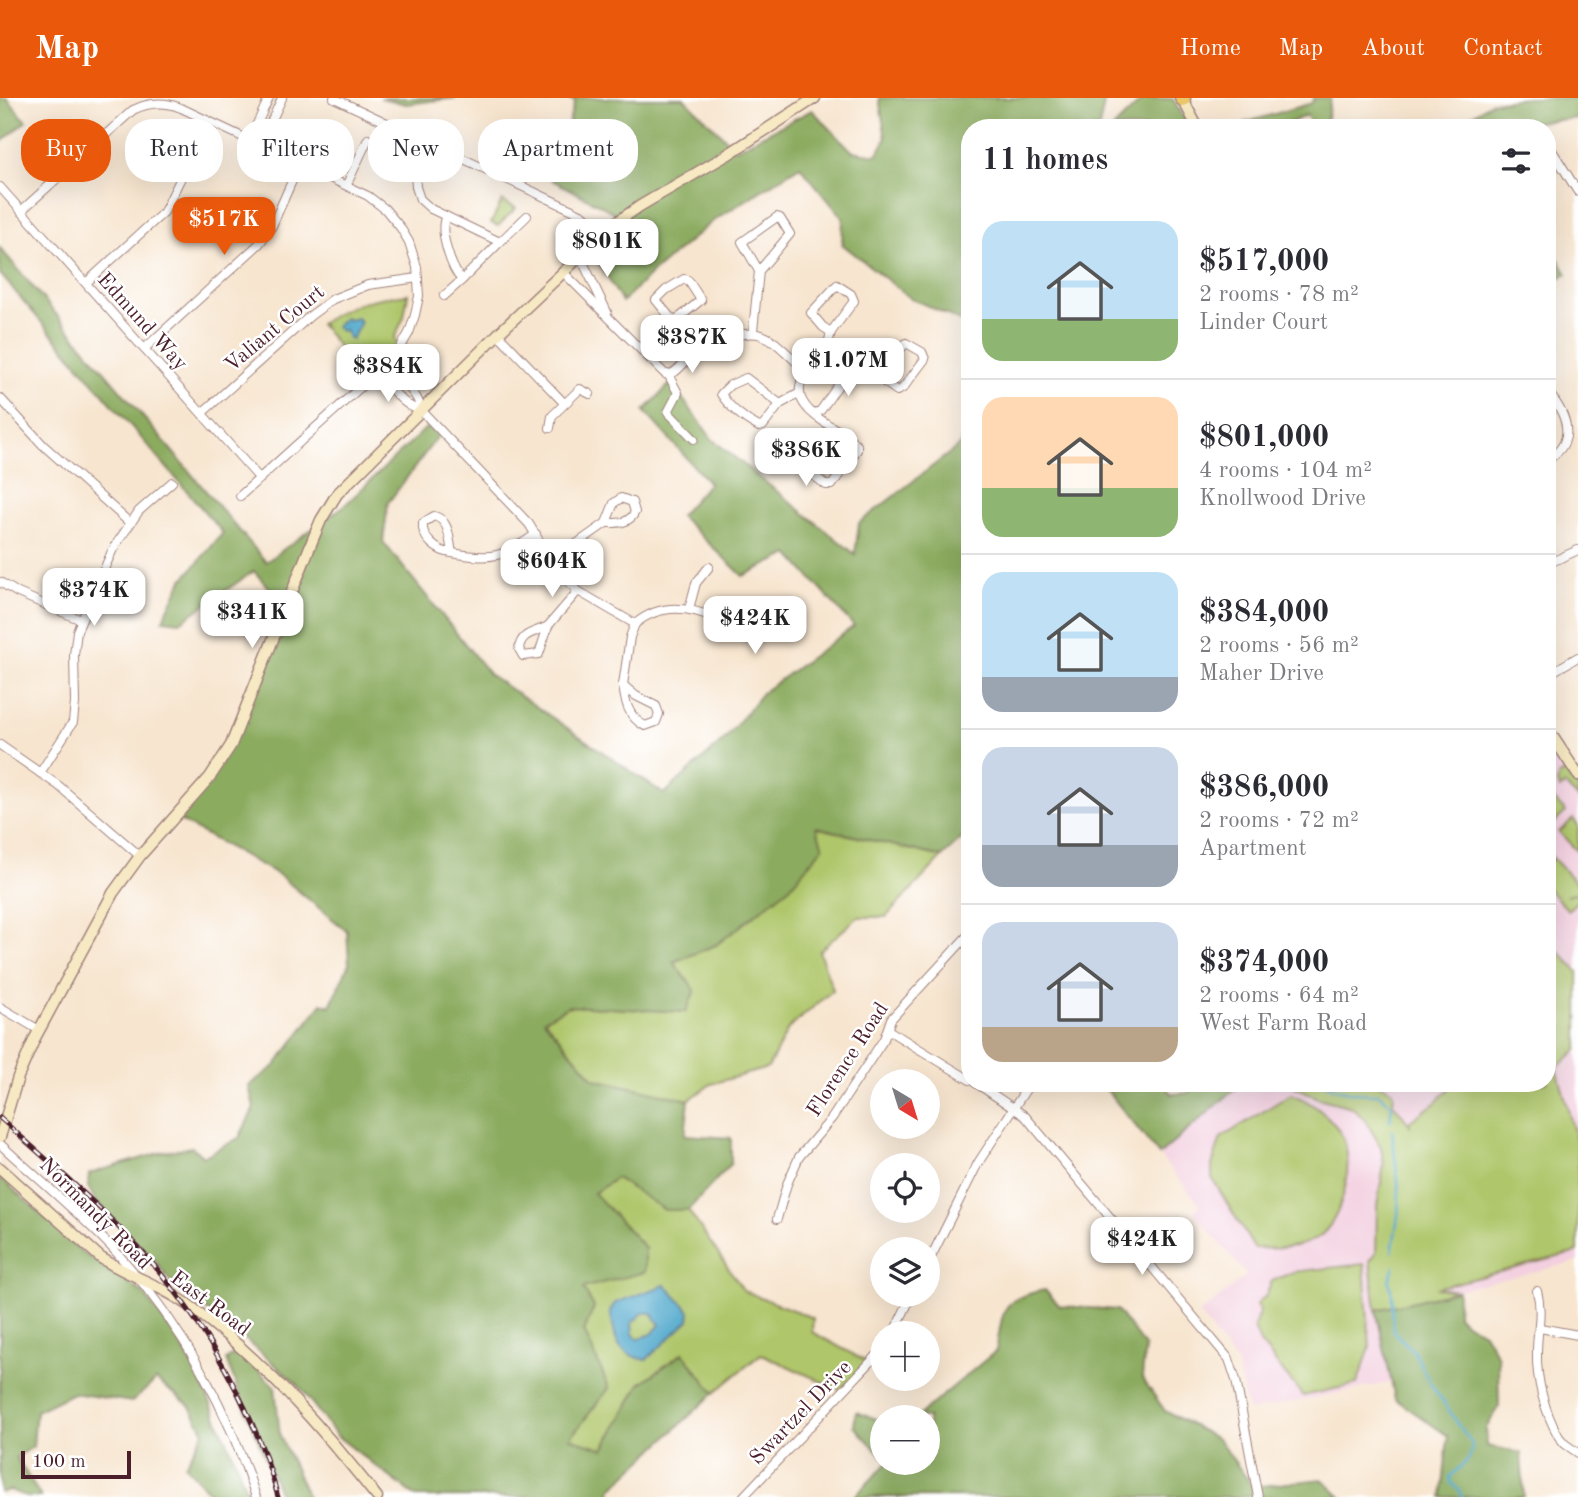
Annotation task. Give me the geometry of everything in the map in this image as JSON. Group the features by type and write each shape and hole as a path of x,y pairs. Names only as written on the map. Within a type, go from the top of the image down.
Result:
{"street":[{"path":"260,119 270,98"},
{"path":"272,119 282,98"},
{"path":"334,98 379,119"},
{"path":"0,1137 18,1077 39,1030 113,893 141,856 210,777 230,744 313,539 328,508 345,484 604,233 632,211 716,162 815,98"},
{"path":"1182,98 1193,119"},
{"path":"21,211 125,116 141,106 151,103 172,104 205,119"},
{"path":"347,184 368,139"},
{"path":"1556,157 1578,192"},
{"path":"464,159 586,217 604,233"},
{"path":"86,283 164,212 179,182"},
{"path":"144,349 264,238 291,182"},
{"path":"240,496 382,370 400,348 412,325 419,296 414,254 396,221 379,204 343,182"},
{"path":"416,182 417,192 427,206 500,242"},
{"name":"Edmund Way","path":"0,187 260,479"},
{"path":"446,216 443,229 453,270 461,280"},
{"path":"444,296 527,216"},
{"path":"753,331 759,271 790,234 780,218 775,218 742,242 759,271"},
{"path":"580,256 608,315"},
{"path":"563,272 669,376 678,393 668,412 694,439"},
{"name":"Valiant Court","path":"202,413 310,316 333,299 368,285 418,278"},
{"path":"674,322 700,303 701,298 688,279 675,284 656,300 674,322 699,350"},
{"path":"831,332 811,313 837,285 851,294 854,301 831,332 829,341 832,351"},
{"path":"669,376 699,350 737,334 753,331 769,338 807,370"},
{"path":"498,334 564,403"},
{"path":"842,433 813,469 813,475 826,485 832,485 857,450 857,445 842,433 815,414 802,401 800,384 807,370 819,356 838,351 855,361 876,376 900,391 925,359 924,354 906,343 876,376"},
{"path":"815,414 821,410 855,361"},
{"path":"382,370 383,379 412,409 421,410 513,506 536,534 558,572 578,592 635,624"},
{"path":"780,404 746,378 730,385 721,394 729,404 759,427 780,404 800,393"},
{"path":"550,428 552,416 580,389 590,394"},
{"path":"0,398 43,445 130,523"},
{"path":"1556,404 1563,415 1567,432 1562,449 1556,453"},
{"path":"40,773 73,722 74,655 81,620 113,549 139,512 172,482"},
{"path":"452,554 445,523 439,517 430,516 422,526 425,536 438,548 452,554 479,557 502,555 536,534"},
{"path":"552,561 606,523"},
{"path":"1556,560 1578,550"},
{"path":"689,609 696,583 709,567"},
{"path":"0,582 28,598 81,620"},
{"path":"548,626 578,592"},
{"path":"623,685 636,696 656,706 659,714 656,722 645,726 632,715 625,703 623,685 630,637 635,624 645,616 659,611 689,609 717,619 750,641 758,640 764,631 763,623 756,618 717,619"},
{"path":"1556,670 1578,657"},
{"path":"1556,742 1578,775"},
{"path":"0,745 82,804 141,856"},
{"name":"Florence Road","path":"777,1219 787,1184 799,1157 832,1118 888,1030 891,1019 961,943"},
{"path":"0,1007 39,1030"},
{"path":"888,1030 961,1075"},
{"path":"990,1092 1025,1116 1229,1359 1236,1380 1258,1497"},
{"path":"940,1238 978,1163 1024,1092"},
{"name":"Normandy Road","path":"0,1144 77,1214 138,1278 178,1331 205,1376 232,1430 256,1497"},
{"name":"East Road","path":"0,1168 101,1258 190,1306 245,1352 321,1430 377,1497"},
{"path":"0,1184 7,1181 17,1182"},
{"path":"1536,1291 1541,1306 1536,1353 1540,1387 1559,1437 1578,1453"},
{"path":"1540,1328 1578,1335"},
{"name":"Swartzel Drive","path":"743,1497 870,1363"}],"shaded area":[{"path":"1556,753 1578,786 1578,1261 1376,1310 1393,1382 1248,1411 1236,1362 1199,1314 1247,1275 1193,1212 1200,1205 1159,1155 1232,1092 1556,1092"}],"green space":[{"path":"0,98 7,98 24,119 21,119 21,125 0,143"},
{"path":"380,98 457,98 406,104"},
{"path":"564,98 684,98 736,149 812,110 852,151 877,155 886,139 879,98 1105,98 1101,119 961,119 961,321 910,298 842,244 843,218 800,166 713,221 622,302 599,263 632,222 556,182 638,182 638,119 570,119 575,101"},
{"path":"1144,98 1173,99 1185,119 1122,119"},
{"path":"1314,98 1331,98 1327,119 1309,119 1306,115 1298,119 1258,119 1312,103"},
{"path":"1527,98 1574,98 1578,99 1578,118 1467,119 1492,102"},
{"path":"502,201 516,208 498,226 491,223"},
{"path":"0,248 266,562 345,505 427,427 438,436 388,503 383,542 490,675 664,794 726,738 762,693 854,626 789,554 743,576 680,516 709,483 644,411 671,383 713,440 855,554 859,523 961,442 961,839 942,857 816,827 823,847 790,887 716,945 673,962 695,990 686,1012 569,1006 544,1020 594,1079 689,1100 685,1135 731,1138 731,1164 688,1210 665,1210 616,1178 594,1193 645,1248 645,1272 583,1288 594,1307 584,1331 609,1388 570,1438 604,1449 640,1384 683,1353 714,1393 611,1489 610,1497 416,1497 337,1436 298,1385 236,1331 176,1289 154,1259 97,1203 88,1187 89,1174 163,1152 192,1147 203,1157 239,1138 254,1108 249,1086 275,1066 322,1003 330,1006 349,964 347,931 279,875 177,819 223,754 287,609 254,571 180,622 163,620 181,582 223,533 0,274"},
{"path":"1556,257 1557,257 1567,274 1556,280"},
{"path":"408,294 404,317 394,339 399,343 364,380 320,324 341,311 362,303"},
{"path":"1565,772 1578,789 1578,798 1565,785 1560,789 1557,784 1559,775"},
{"path":"1556,802 1566,812 1556,821"},
{"path":"1573,819 1578,825 1578,852 1559,832"},
{"path":"815,827 942,857 886,917 858,917 819,951 833,990 788,1029 768,1068 711,1084 689,1100 594,1079 544,1020 569,1006 686,1012 673,962 716,945"},
{"path":"1556,861 1578,885 1578,892 1566,896 1578,894 1578,900 1568,910 1556,897"},
{"path":"1556,949 1578,972 1578,1049 1557,1068 1578,1147 1578,1252 1436,1288 1458,1291 1376,1310 1370,1261 1376,1253 1377,1206 1384,1165 1381,1147 1366,1121 1352,1107 1306,1092 1394,1092 1393,1103 1410,1125 1410,1121 1446,1092 1556,1092"},
{"path":"1108,1092 1232,1092 1159,1155"},
{"path":"1291,1094 1319,1110 1332,1121 1341,1134 1347,1159 1345,1189 1334,1218 1317,1238 1294,1246 1254,1248 1212,1178 1212,1165 1221,1138"},
{"path":"0,1177 82,1252 143,1293 196,1370 249,1497 213,1497 185,1465 204,1432 189,1405 156,1380 132,1402 73,1393 36,1411 33,1447 16,1457 41,1497 27,1497 10,1490 0,1493"},
{"path":"616,1178 665,1210 688,1210 744,1291 813,1318 812,1332 867,1362 840,1390 761,1354 714,1393 683,1353 640,1384 603,1449 570,1438 609,1388 584,1331 594,1307 582,1288 645,1248 593,1193"},
{"path":"1364,1264 1370,1348 1357,1384 1303,1396 1260,1343 1254,1327 1260,1310 1257,1305 1265,1297 1272,1281 1293,1272"},
{"path":"1045,1290 1060,1306 1117,1310 1145,1347 1142,1378 1165,1411 1219,1440 1253,1487 1322,1479 1341,1497 854,1497 875,1475 940,1475 940,1405 931,1405 996,1351 1006,1308 1019,1297"},
{"path":"1458,1291 1457,1315 1467,1324 1484,1332 1498,1357 1499,1407 1486,1428 1487,1446 1521,1453 1524,1497 1442,1497 1448,1436 1395,1399 1376,1310"},
{"path":"238,1351 275,1387 280,1436 308,1497 281,1497 226,1360"},
{"path":"856,1412 870,1417 870,1443 854,1426"}],"water":[{"path":"345,318 357,318 361,322 352,339 348,338 345,330 340,331 336,326"},
{"path":"665,1285 690,1311 689,1320 646,1360 627,1353 618,1344 610,1311 615,1303","holes":["643,1313 652,1313 660,1325 652,1334 638,1339 633,1334 632,1323"]}],"waterway":[{"path":"1353,1092 1379,1094 1392,1105 1390,1121"},
{"path":"1392,1130 1399,1190 1392,1252"},
{"path":"1394,1267 1389,1280 1393,1331 1414,1352 1430,1383 1472,1444 1468,1459 1450,1477 1451,1483 1458,1488 1462,1497"}],"railway":[{"path":"0,1118 110,1218 144,1254 186,1307 241,1400 269,1466 278,1497"}]}
